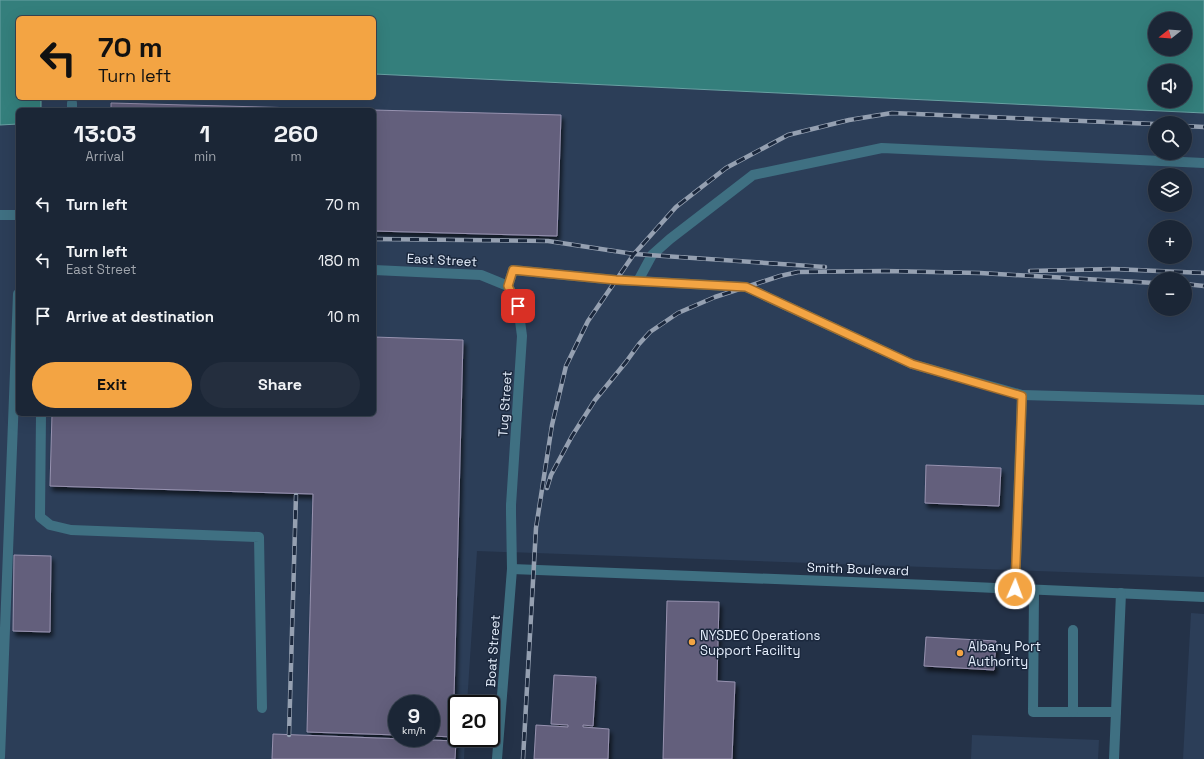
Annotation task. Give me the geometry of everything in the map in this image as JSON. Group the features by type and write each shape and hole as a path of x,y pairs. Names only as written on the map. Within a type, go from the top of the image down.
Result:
{"street":[{"path":"638,281 652,255 753,175 761,173 882,148 1204,163"},
{"path":"0,215 16,215"},
{"name":"East Street","path":"376,270 481,275 508,286"},
{"path":"508,286 513,270 616,280 746,287 912,364 1022,396 1204,400"},
{"name":"Tug Street","path":"508,286 518,306 522,336 511,509 512,569"},
{"path":"0,757 16,345"},
{"path":"1015,589 1022,396"},
{"path":"41,416 40,517 50,525 71,530 259,537 262,708"},
{"name":"Smith Boulevard","path":"512,569 1204,597"},
{"name":"Boat Street","path":"497,759 512,569"},
{"path":"1034,590 1033,712 1116,712"},
{"path":"1114,759 1121,593"},
{"path":"1073,630 1073,712"}],"shaded area":[{"path":"0,0 1204,0 1204,113 376,74 376,16 16,16 16,100 41,100 41,108 16,108 16,124 0,125"},
{"path":"376,74 1204,113 1204,577 477,551 468,695 448,695 448,747 465,747 464,759 0,759 0,125 16,124 16,416 376,416 376,108 41,108 41,100 376,100"},
{"path":"1191,613 1204,614 1204,759 1183,759"},
{"path":"972,735 1099,740 1098,759 971,759"}],"building":[{"path":"111,103 299,108 111,108"},
{"path":"376,110 561,115 557,236 376,231"},
{"path":"376,337 463,340 454,695 448,695 448,737 440,736 440,695 388,695 388,735 307,732 313,494 50,486 52,416 376,416"},
{"path":"926,465 1001,468 999,506 925,503"},
{"path":"14,555 51,556 50,632 13,631"},
{"name":"NYSDEC Operations Support Facility","path":"667,601 719,602 717,681 735,682 732,759 663,759"},
{"name":"Albany Port Authority","path":"926,637 996,641 994,670 924,666"},
{"path":"554,675 596,677 593,726 583,725 583,727 609,729 608,759 534,759 536,725 568,727 568,725 551,724"},
{"path":"273,734 388,738 388,747 440,747 440,740 448,741 448,747 456,747 455,759 272,759"}],"railway":[{"path":"523,759 536,528 552,425 566,366 588,321 634,254 676,207 726,168 788,135 849,120 892,113 1148,124"},
{"path":"1192,126 1204,127"},
{"path":"376,239 548,241 634,254 825,267"},
{"path":"1030,271 1113,269 1204,273"},
{"path":"547,488 551,475 572,436 595,400 639,344 650,332 678,313 715,297 780,276 798,272 885,271 980,273 1148,283"},
{"path":"1192,285 1204,286"},
{"path":"289,735 296,495"}],"place":[{"name":"NYSDEC Operations Support Facility","path":"692,642"},
{"name":"Albany Port Authority","path":"960,653"}],"route":[{"path":"518,306 508,286 513,270 616,280 746,287 912,364 1022,396 1015,589"}]}
